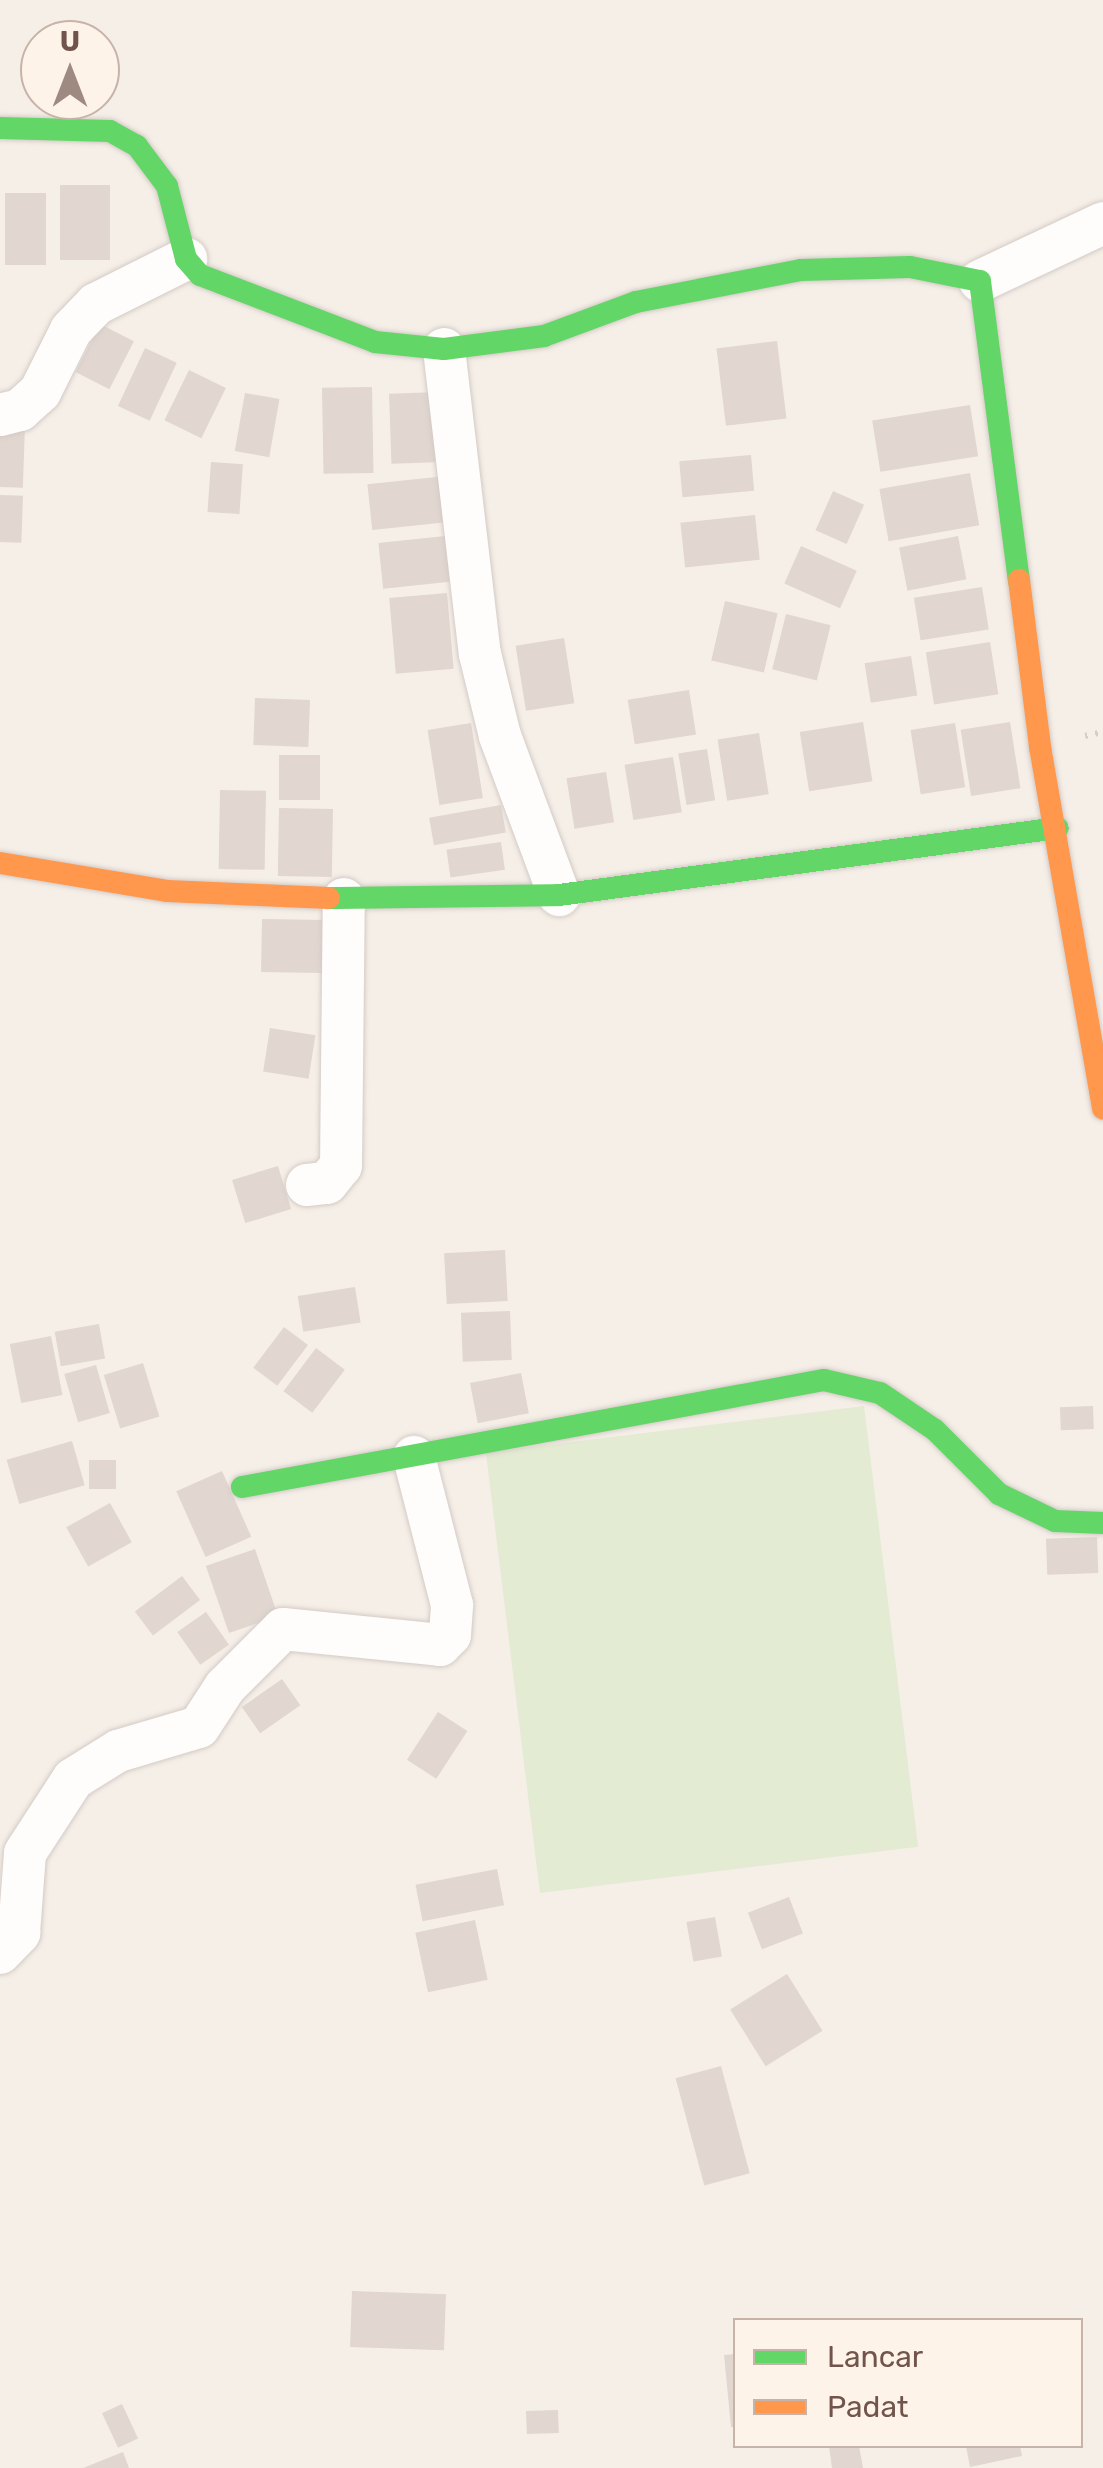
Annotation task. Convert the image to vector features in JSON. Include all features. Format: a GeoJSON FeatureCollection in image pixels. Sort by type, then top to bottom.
{"type":"FeatureCollection","features":[{"type":"Feature","properties":{"kind":"street"},"geometry":{"type":"LineString","coordinates":[[0,128],[110,131],[137,146],[166,186],[186,259],[200,275],[308,321],[375,342],[444,350],[544,336],[636,302],[802,270],[910,267],[980,281],[1103,222]]}},
{"type":"Feature","properties":{"kind":"street"},"geometry":{"type":"LineString","coordinates":[[0,415],[20,410],[40,392],[71,330],[96,304],[186,259]]}},
{"type":"Feature","properties":{"kind":"street"},"geometry":{"type":"LineString","coordinates":[[980,281],[1040,746],[1058,828],[1103,1109]]}},
{"type":"Feature","properties":{"kind":"street"},"geometry":{"type":"LineString","coordinates":[[444,350],[480,654],[500,736],[558,896]]}},
{"type":"Feature","properties":{"kind":"street"},"geometry":{"type":"LineString","coordinates":[[0,863],[166,890],[344,899],[558,896],[1058,828]]}},
{"type":"Feature","properties":{"kind":"street"},"geometry":{"type":"LineString","coordinates":[[307,1185],[327,1183],[340,1166],[344,899]]}},
{"type":"Feature","properties":{"kind":"street"},"geometry":{"type":"LineString","coordinates":[[242,1487],[824,1380],[880,1393],[935,1430],[999,1494],[1055,1521],[1103,1523]]}},
{"type":"Feature","properties":{"kind":"street"},"geometry":{"type":"LineString","coordinates":[[0,1952],[19,1933],[25,1853],[72,1779],[118,1752],[199,1727],[224,1687],[283,1630],[440,1645],[450,1635],[452,1605],[414,1457]]}},
{"type":"Feature","properties":{"kind":"green space"},"geometry":{"type":"Polygon","coordinates":[[[864,1406],[918,1847],[540,1893],[486,1452],[864,1406]]]}},
{"type":"Feature","properties":{"kind":"building"},"geometry":{"type":"Polygon","coordinates":[[[60,185],[110,185],[110,260],[60,260],[60,185]]]}},
{"type":"Feature","properties":{"kind":"building"},"geometry":{"type":"Polygon","coordinates":[[[5,193],[46,193],[46,265],[5,265],[5,193]]]}},
{"type":"Feature","properties":{"kind":"building"},"geometry":{"type":"Polygon","coordinates":[[[100,324],[134,341],[109,389],[75,372],[100,324]]]}},
{"type":"Feature","properties":{"kind":"building"},"geometry":{"type":"Polygon","coordinates":[[[777,341],[787,418],[726,426],[716,348],[777,341]]]}},
{"type":"Feature","properties":{"kind":"building"},"geometry":{"type":"Polygon","coordinates":[[[145,348],[177,363],[150,421],[118,406],[145,348]]]}},
{"type":"Feature","properties":{"kind":"building"},"geometry":{"type":"Polygon","coordinates":[[[189,370],[226,388],[201,438],[164,420],[189,370]]]}},
{"type":"Feature","properties":{"kind":"building"},"geometry":{"type":"Polygon","coordinates":[[[372,387],[374,473],[324,474],[322,388],[372,387]]]}},
{"type":"Feature","properties":{"kind":"building"},"geometry":{"type":"Polygon","coordinates":[[[439,392],[441,462],[391,464],[389,394],[439,392]]]}},
{"type":"Feature","properties":{"kind":"building"},"geometry":{"type":"Polygon","coordinates":[[[245,393],[279,399],[269,457],[235,451],[245,393]]]}},
{"type":"Feature","properties":{"kind":"building"},"geometry":{"type":"Polygon","coordinates":[[[970,405],[978,456],[880,472],[872,420],[970,405]]]}},
{"type":"Feature","properties":{"kind":"building"},"geometry":{"type":"Polygon","coordinates":[[[0,425],[25,426],[23,488],[0,487],[0,425]]]}},
{"type":"Feature","properties":{"kind":"building"},"geometry":{"type":"Polygon","coordinates":[[[751,455],[754,491],[682,497],[679,461],[751,455]]]}},
{"type":"Feature","properties":{"kind":"building"},"geometry":{"type":"Polygon","coordinates":[[[211,462],[243,464],[239,514],[208,512],[211,462]]]}},
{"type":"Feature","properties":{"kind":"building"},"geometry":{"type":"Polygon","coordinates":[[[970,473],[979,525],[889,541],[879,489],[970,473]]]}},
{"type":"Feature","properties":{"kind":"building"},"geometry":{"type":"Polygon","coordinates":[[[446,476],[451,522],[372,530],[367,484],[446,476]]]}},
{"type":"Feature","properties":{"kind":"building"},"geometry":{"type":"Polygon","coordinates":[[[833,491],[864,505],[847,544],[816,530],[833,491]]]}},
{"type":"Feature","properties":{"kind":"building"},"geometry":{"type":"Polygon","coordinates":[[[0,495],[23,496],[21,543],[0,542],[0,495]]]}},
{"type":"Feature","properties":{"kind":"building"},"geometry":{"type":"Polygon","coordinates":[[[755,515],[760,560],[685,568],[680,523],[755,515]]]}},
{"type":"Feature","properties":{"kind":"building"},"geometry":{"type":"Polygon","coordinates":[[[445,536],[450,582],[383,589],[378,543],[445,536]]]}},
{"type":"Feature","properties":{"kind":"building"},"geometry":{"type":"Polygon","coordinates":[[[958,536],[966,579],[907,591],[899,547],[958,536]]]}},
{"type":"Feature","properties":{"kind":"building"},"geometry":{"type":"Polygon","coordinates":[[[801,546],[857,571],[840,608],[784,583],[801,546]]]}},
{"type":"Feature","properties":{"kind":"building"},"geometry":{"type":"Polygon","coordinates":[[[982,587],[989,629],[921,640],[914,598],[982,587]]]}},
{"type":"Feature","properties":{"kind":"building"},"geometry":{"type":"Polygon","coordinates":[[[447,593],[454,669],[396,674],[389,598],[447,593]]]}},
{"type":"Feature","properties":{"kind":"building"},"geometry":{"type":"Polygon","coordinates":[[[725,601],[778,613],[764,673],[711,660],[725,601]]]}},
{"type":"Feature","properties":{"kind":"building"},"geometry":{"type":"Polygon","coordinates":[[[786,614],[831,625],[817,680],[772,669],[786,614]]]}},
{"type":"Feature","properties":{"kind":"building"},"geometry":{"type":"Polygon","coordinates":[[[564,638],[574,703],[526,711],[516,646],[564,638]]]}},
{"type":"Feature","properties":{"kind":"building"},"geometry":{"type":"Polygon","coordinates":[[[990,642],[998,694],[934,705],[926,652],[990,642]]]}},
{"type":"Feature","properties":{"kind":"building"},"geometry":{"type":"Polygon","coordinates":[[[911,656],[917,696],[871,703],[865,663],[911,656]]]}},
{"type":"Feature","properties":{"kind":"building"},"geometry":{"type":"Polygon","coordinates":[[[689,690],[696,734],[635,744],[628,700],[689,690]]]}},
{"type":"Feature","properties":{"kind":"building"},"geometry":{"type":"Polygon","coordinates":[[[255,698],[310,700],[308,747],[253,745],[255,698]]]}},
{"type":"Feature","properties":{"kind":"building"},"geometry":{"type":"Polygon","coordinates":[[[863,722],[872,781],[809,791],[800,732],[863,722]]]}},
{"type":"Feature","properties":{"kind":"building"},"geometry":{"type":"Polygon","coordinates":[[[1010,722],[1020,788],[971,796],[961,730],[1010,722]]]}},
{"type":"Feature","properties":{"kind":"building"},"geometry":{"type":"Polygon","coordinates":[[[471,723],[483,798],[439,805],[428,730],[471,723]]]}},
{"type":"Feature","properties":{"kind":"building"},"geometry":{"type":"Polygon","coordinates":[[[955,723],[965,787],[921,794],[911,730],[955,723]]]}},
{"type":"Feature","properties":{"kind":"building"},"geometry":{"type":"Polygon","coordinates":[[[759,733],[769,794],[727,801],[718,740],[759,733]]]}},
{"type":"Feature","properties":{"kind":"building"},"geometry":{"type":"Polygon","coordinates":[[[707,749],[715,800],[686,805],[678,754],[707,749]]]}},
{"type":"Feature","properties":{"kind":"building"},"geometry":{"type":"Polygon","coordinates":[[[279,755],[320,755],[320,800],[279,800],[279,755]]]}},
{"type":"Feature","properties":{"kind":"building"},"geometry":{"type":"Polygon","coordinates":[[[673,757],[682,812],[633,820],[625,765],[673,757]]]}},
{"type":"Feature","properties":{"kind":"building"},"geometry":{"type":"Polygon","coordinates":[[[606,772],[614,822],[574,829],[566,778],[606,772]]]}},
{"type":"Feature","properties":{"kind":"building"},"geometry":{"type":"Polygon","coordinates":[[[220,790],[266,791],[265,870],[219,869],[220,790]]]}},
{"type":"Feature","properties":{"kind":"building"},"geometry":{"type":"Polygon","coordinates":[[[501,805],[506,833],[434,845],[429,818],[501,805]]]}},
{"type":"Feature","properties":{"kind":"building"},"geometry":{"type":"Polygon","coordinates":[[[279,808],[333,809],[332,877],[278,876],[279,808]]]}},
{"type":"Feature","properties":{"kind":"building"},"geometry":{"type":"Polygon","coordinates":[[[501,842],[505,870],[450,877],[447,850],[501,842]]]}},
{"type":"Feature","properties":{"kind":"building"},"geometry":{"type":"Polygon","coordinates":[[[262,919],[325,920],[324,973],[261,972],[262,919]]]}},
{"type":"Feature","properties":{"kind":"building"},"geometry":{"type":"Polygon","coordinates":[[[270,1028],[315,1035],[309,1079],[263,1071],[270,1028]]]}},
{"type":"Feature","properties":{"kind":"building"},"geometry":{"type":"Polygon","coordinates":[[[278,1166],[291,1209],[245,1223],[232,1180],[278,1166]]]}},
{"type":"Feature","properties":{"kind":"building"},"geometry":{"type":"Polygon","coordinates":[[[505,1250],[508,1301],[447,1304],[444,1253],[505,1250]]]}},
{"type":"Feature","properties":{"kind":"building"},"geometry":{"type":"Polygon","coordinates":[[[355,1287],[361,1323],[303,1332],[298,1296],[355,1287]]]}},
{"type":"Feature","properties":{"kind":"building"},"geometry":{"type":"Polygon","coordinates":[[[510,1311],[512,1360],[463,1362],[461,1313],[510,1311]]]}},
{"type":"Feature","properties":{"kind":"building"},"geometry":{"type":"Polygon","coordinates":[[[99,1324],[105,1358],[61,1366],[55,1332],[99,1324]]]}},
{"type":"Feature","properties":{"kind":"building"},"geometry":{"type":"Polygon","coordinates":[[[284,1327],[308,1345],[277,1386],[253,1368],[284,1327]]]}},
{"type":"Feature","properties":{"kind":"building"},"geometry":{"type":"Polygon","coordinates":[[[51,1336],[62,1395],[21,1403],[10,1344],[51,1336]]]}},
{"type":"Feature","properties":{"kind":"building"},"geometry":{"type":"Polygon","coordinates":[[[316,1348],[345,1370],[312,1413],[284,1391],[316,1348]]]}},
{"type":"Feature","properties":{"kind":"building"},"geometry":{"type":"Polygon","coordinates":[[[143,1363],[159,1417],[120,1429],[104,1375],[143,1363]]]}},
{"type":"Feature","properties":{"kind":"building"},"geometry":{"type":"Polygon","coordinates":[[[96,1365],[110,1413],[78,1422],[64,1374],[96,1365]]]}},
{"type":"Feature","properties":{"kind":"building"},"geometry":{"type":"Polygon","coordinates":[[[521,1373],[529,1413],[478,1423],[470,1383],[521,1373]]]}},
{"type":"Feature","properties":{"kind":"building"},"geometry":{"type":"Polygon","coordinates":[[[1093,1406],[1094,1429],[1061,1430],[1060,1407],[1093,1406]]]}},
{"type":"Feature","properties":{"kind":"building"},"geometry":{"type":"Polygon","coordinates":[[[72,1441],[85,1485],[19,1504],[7,1460],[72,1441]]]}},
{"type":"Feature","properties":{"kind":"building"},"geometry":{"type":"Polygon","coordinates":[[[89,1460],[116,1460],[116,1489],[89,1489],[89,1460]]]}},
{"type":"Feature","properties":{"kind":"building"},"geometry":{"type":"Polygon","coordinates":[[[222,1471],[251,1537],[206,1557],[176,1491],[222,1471]]]}},
{"type":"Feature","properties":{"kind":"building"},"geometry":{"type":"Polygon","coordinates":[[[110,1503],[132,1542],[88,1567],[66,1527],[110,1503]]]}},
{"type":"Feature","properties":{"kind":"building"},"geometry":{"type":"Polygon","coordinates":[[[1097,1537],[1098,1573],[1047,1575],[1046,1539],[1097,1537]]]}},
{"type":"Feature","properties":{"kind":"building"},"geometry":{"type":"Polygon","coordinates":[[[255,1549],[278,1616],[229,1633],[206,1566],[255,1549]]]}},
{"type":"Feature","properties":{"kind":"building"},"geometry":{"type":"Polygon","coordinates":[[[182,1576],[200,1600],[153,1635],[135,1612],[182,1576]]]}},
{"type":"Feature","properties":{"kind":"building"},"geometry":{"type":"Polygon","coordinates":[[[206,1612],[229,1645],[200,1665],[177,1632],[206,1612]]]}},
{"type":"Feature","properties":{"kind":"building"},"geometry":{"type":"Polygon","coordinates":[[[282,1679],[300,1705],[260,1733],[242,1707],[282,1679]]]}},
{"type":"Feature","properties":{"kind":"building"},"geometry":{"type":"Polygon","coordinates":[[[438,1712],[467,1731],[436,1779],[407,1760],[438,1712]]]}},
{"type":"Feature","properties":{"kind":"building"},"geometry":{"type":"Polygon","coordinates":[[[497,1869],[504,1905],[423,1921],[416,1885],[497,1869]]]}},
{"type":"Feature","properties":{"kind":"building"},"geometry":{"type":"Polygon","coordinates":[[[789,1897],[803,1933],[762,1949],[748,1913],[789,1897]]]}},
{"type":"Feature","properties":{"kind":"building"},"geometry":{"type":"Polygon","coordinates":[[[715,1917],[722,1956],[693,1961],[686,1922],[715,1917]]]}},
{"type":"Feature","properties":{"kind":"building"},"geometry":{"type":"Polygon","coordinates":[[[475,1920],[488,1980],[428,1992],[415,1933],[475,1920]]]}},
{"type":"Feature","properties":{"kind":"building"},"geometry":{"type":"Polygon","coordinates":[[[787,1974],[823,2031],[766,2066],[730,2010],[787,1974]]]}},
{"type":"Feature","properties":{"kind":"building"},"geometry":{"type":"Polygon","coordinates":[[[721,2066],[750,2173],[704,2185],[676,2078],[721,2066]]]}},
{"type":"Feature","properties":{"kind":"building"},"geometry":{"type":"Polygon","coordinates":[[[352,2291],[446,2294],[444,2350],[350,2347],[352,2291]]]}},
{"type":"Feature","properties":{"kind":"building"},"geometry":{"type":"Polygon","coordinates":[[[733,2354],[733,2427],[731,2427],[724,2355],[733,2354]]]}},
{"type":"Feature","properties":{"kind":"building"},"geometry":{"type":"Polygon","coordinates":[[[122,2404],[138,2438],[118,2448],[102,2413],[122,2404]]]}},
{"type":"Feature","properties":{"kind":"building"},"geometry":{"type":"Polygon","coordinates":[[[558,2410],[559,2433],[527,2434],[526,2411],[558,2410]]]}},
{"type":"Feature","properties":{"kind":"building"},"geometry":{"type":"Polygon","coordinates":[[[829,2448],[859,2448],[863,2468],[832,2468],[829,2448]]]}},
{"type":"Feature","properties":{"kind":"building"},"geometry":{"type":"Polygon","coordinates":[[[966,2448],[1020,2448],[1022,2456],[970,2467],[966,2448]]]}},
{"type":"Feature","properties":{"kind":"building"},"geometry":{"type":"Polygon","coordinates":[[[123,2452],[129,2468],[83,2468],[123,2452]]]}},
{"type":"Feature","properties":{"kind":"traffic: fast"},"geometry":{"type":"LineString","coordinates":[[0,128],[110,131],[137,146],[167,186],[186,259],[200,275],[375,342],[444,349],[544,336],[636,302],[801,270],[910,267],[980,281],[1019,580]]}},
{"type":"Feature","properties":{"kind":"traffic: fast"},"geometry":{"type":"LineString","coordinates":[[329,898],[559,895],[1058,828]]}},
{"type":"Feature","properties":{"kind":"traffic: fast"},"geometry":{"type":"LineString","coordinates":[[242,1487],[824,1380],[880,1393],[935,1430],[999,1494],[1055,1521],[1103,1523]]}},
{"type":"Feature","properties":{"kind":"traffic: slow"},"geometry":{"type":"LineString","coordinates":[[1019,580],[1040,747],[1103,1109]]}},
{"type":"Feature","properties":{"kind":"traffic: slow"},"geometry":{"type":"LineString","coordinates":[[0,863],[167,891],[329,898]]}}]}
